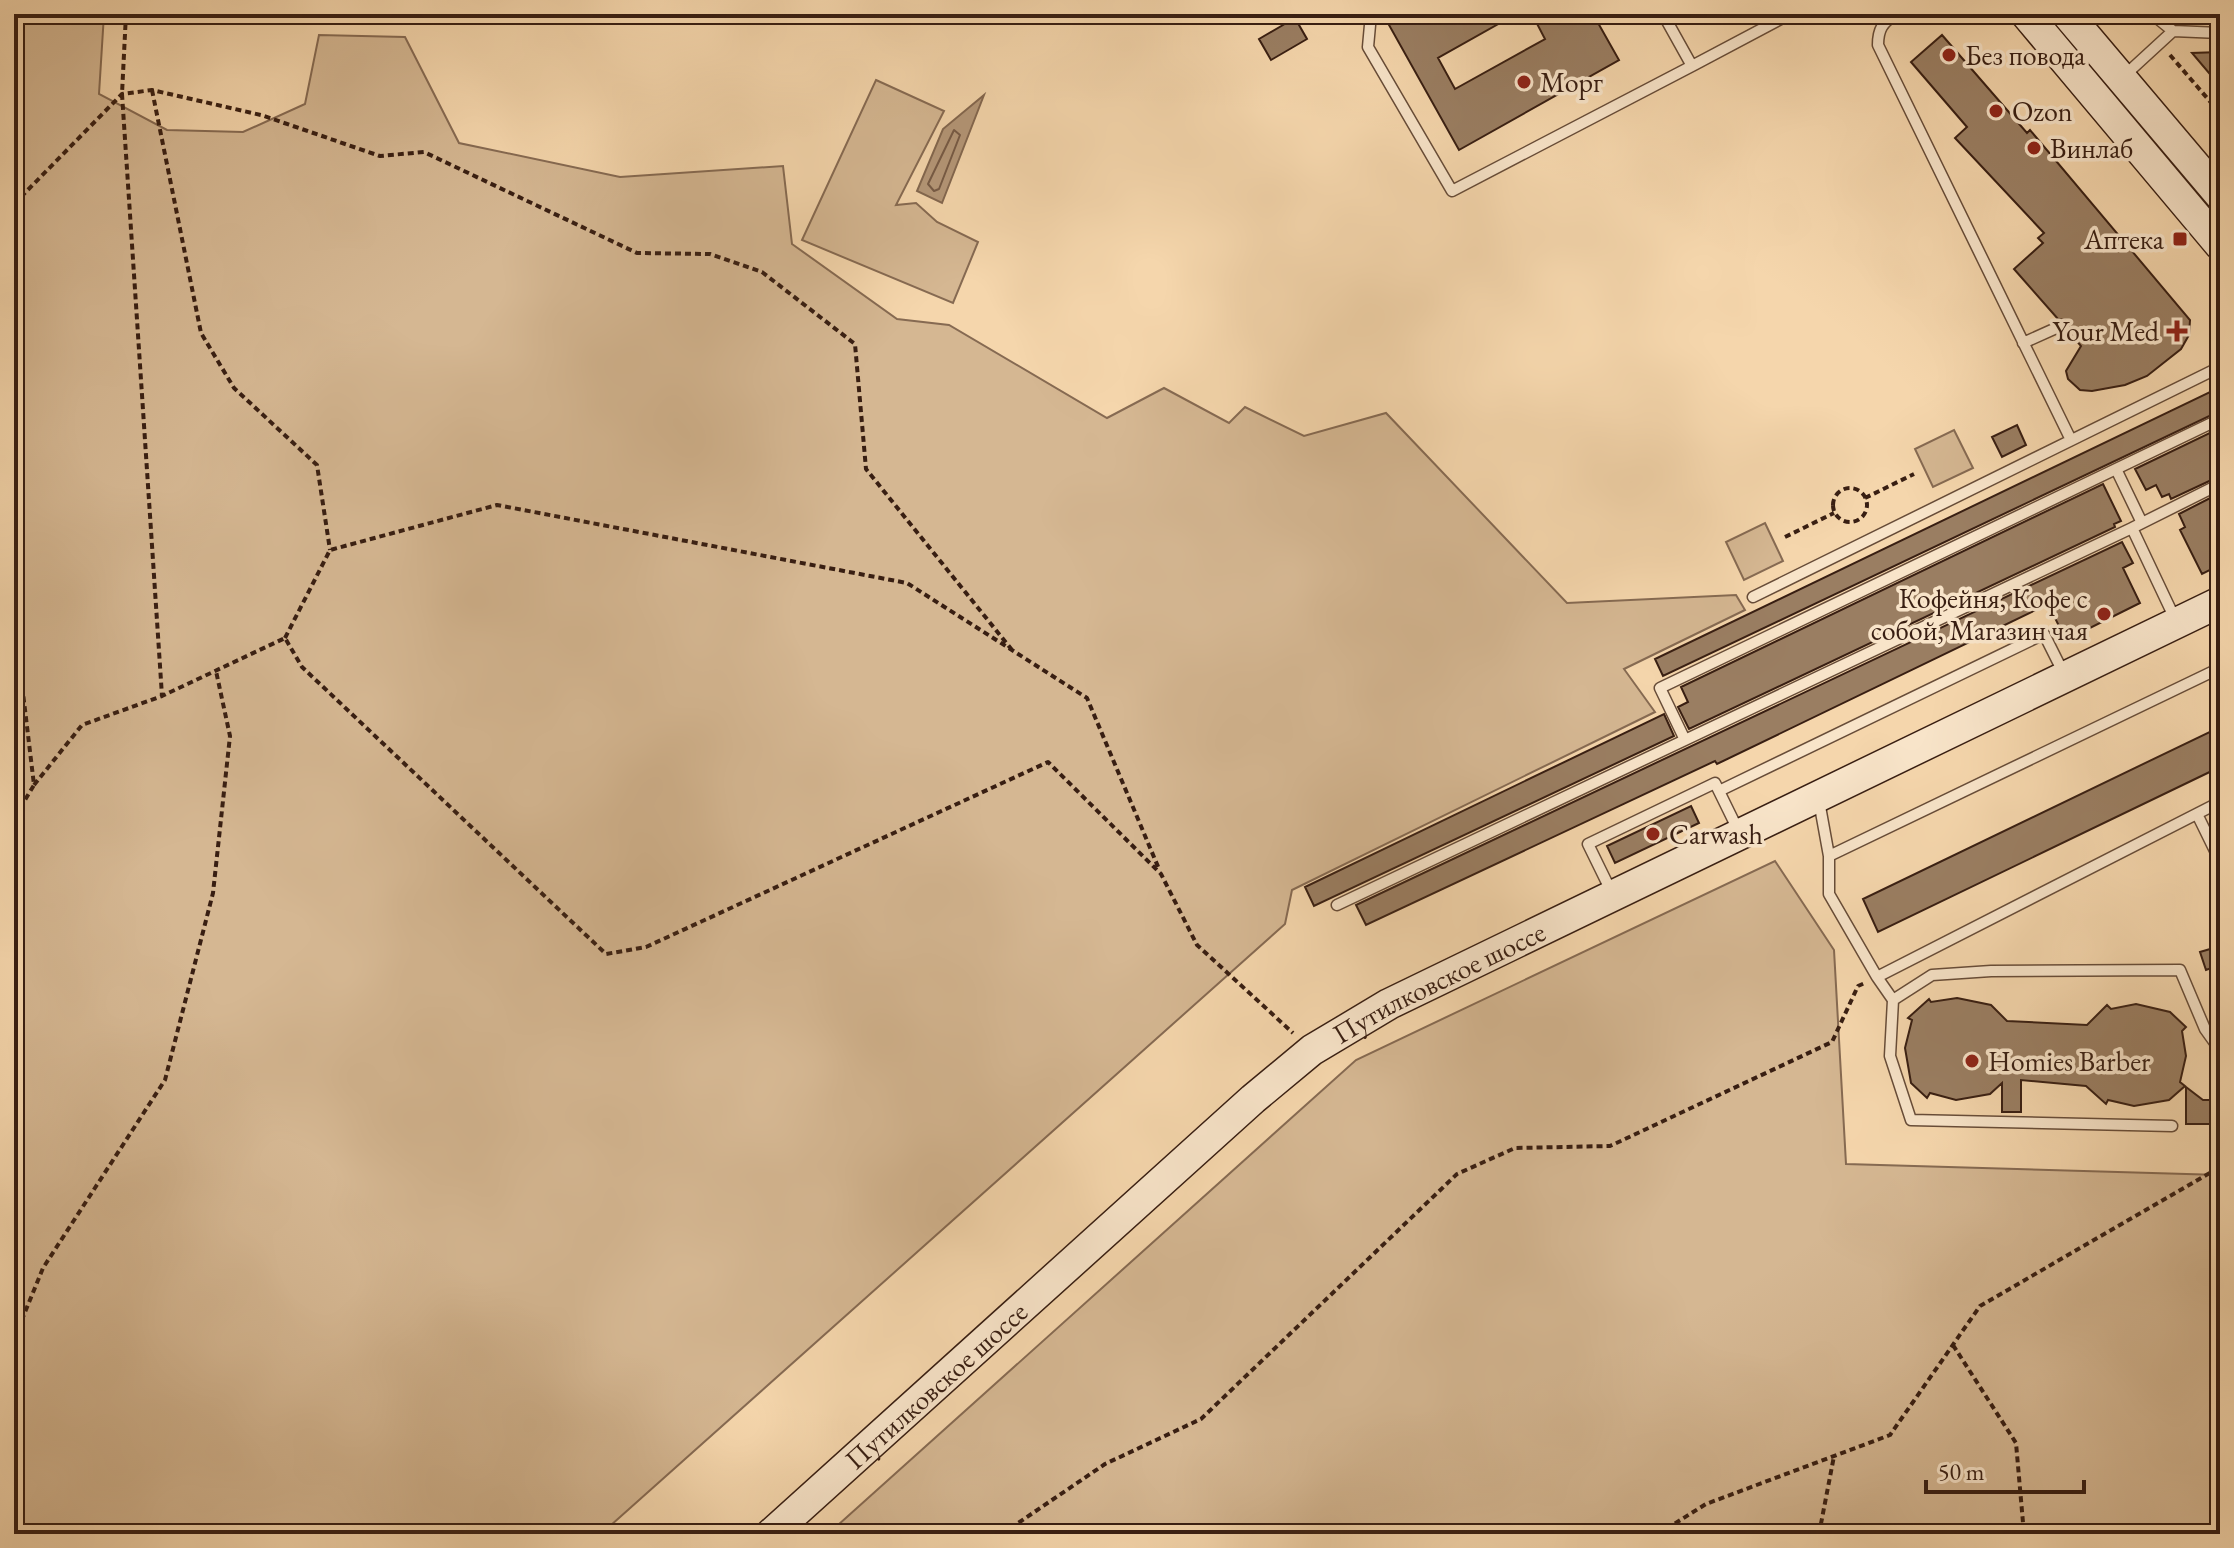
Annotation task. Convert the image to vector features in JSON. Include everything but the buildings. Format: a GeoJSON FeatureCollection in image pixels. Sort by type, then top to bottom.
{"type":"FeatureCollection","features":[{"type":"Feature","properties":{"kind":"main road"},"geometry":{"type":"LineString","coordinates":[[2026,14],[2220,245]]}},
{"type":"Feature","properties":{"kind":"main road"},"geometry":{"type":"LineString","coordinates":[[2067,14],[2220,195]]}},
{"type":"Feature","properties":{"kind":"main road","name":"Путилковское шоссе"},"geometry":{"type":"LineString","coordinates":[[771,1534],[1312,1050],[1389,1004],[2220,602]]}},
{"type":"Feature","properties":{"kind":"lane"},"geometry":{"type":"LineString","coordinates":[[1371,14],[1368,47],[1452,191],[1790,14]]}},
{"type":"Feature","properties":{"kind":"lane"},"geometry":{"type":"LineString","coordinates":[[1663,14],[1692,66]]}},
{"type":"Feature","properties":{"kind":"lane"},"geometry":{"type":"LineString","coordinates":[[1897,14],[1887,19],[1878,32],[1878,45],[2071,440]]}},
{"type":"Feature","properties":{"kind":"lane"},"geometry":{"type":"LineString","coordinates":[[2152,14],[2173,31],[2220,33]]}},
{"type":"Feature","properties":{"kind":"lane"},"geometry":{"type":"LineString","coordinates":[[2122,78],[2173,31]]}},
{"type":"Feature","properties":{"kind":"lane"},"geometry":{"type":"LineString","coordinates":[[2023,343],[2063,325]]}},
{"type":"Feature","properties":{"kind":"lane"},"geometry":{"type":"LineString","coordinates":[[1753,597],[2220,367]]}},
{"type":"Feature","properties":{"kind":"lane"},"geometry":{"type":"LineString","coordinates":[[1685,740],[1660,688],[2220,419]]}},
{"type":"Feature","properties":{"kind":"lane"},"geometry":{"type":"LineString","coordinates":[[2116,469],[2177,622]]}},
{"type":"Feature","properties":{"kind":"lane"},"geometry":{"type":"LineString","coordinates":[[1337,905],[2220,484]]}},
{"type":"Feature","properties":{"kind":"lane"},"geometry":{"type":"LineString","coordinates":[[1719,791],[2044,634],[2065,677]]}},
{"type":"Feature","properties":{"kind":"lane"},"geometry":{"type":"LineString","coordinates":[[1829,856],[2220,668]]}},
{"type":"Feature","properties":{"kind":"lane"},"geometry":{"type":"LineString","coordinates":[[1613,895],[1588,844],[1715,783],[1740,834]]}},
{"type":"Feature","properties":{"kind":"lane"},"geometry":{"type":"LineString","coordinates":[[1818,796],[1829,856],[1829,894],[1893,1000],[1890,1056],[1911,1120],[2172,1126]]}},
{"type":"Feature","properties":{"kind":"lane"},"geometry":{"type":"LineString","coordinates":[[1877,977],[2220,802]]}},
{"type":"Feature","properties":{"kind":"lane"},"geometry":{"type":"LineString","coordinates":[[2197,814],[2220,861]]}},
{"type":"Feature","properties":{"kind":"lane"},"geometry":{"type":"LineString","coordinates":[[1893,1000],[1932,975],[1991,971],[2180,970],[2205,1029],[2220,1050]]}},
{"type":"Feature","properties":{"kind":"path"},"geometry":{"type":"LineString","coordinates":[[126,14],[122,94],[162,696]]}},
{"type":"Feature","properties":{"kind":"path"},"geometry":{"type":"LineString","coordinates":[[2161,44],[2220,113]]}},
{"type":"Feature","properties":{"kind":"path"},"geometry":{"type":"LineString","coordinates":[[14,818],[34,785],[82,725],[162,696],[285,638],[330,550],[317,465],[234,388],[201,333],[152,90]]}},
{"type":"Feature","properties":{"kind":"path"},"geometry":{"type":"LineString","coordinates":[[14,204],[122,94],[152,90],[261,115],[380,156],[424,152],[637,253],[710,254],[762,272],[855,344],[866,469],[1012,650]]}},
{"type":"Feature","properties":{"kind":"path"},"geometry":{"type":"LineString","coordinates":[[1865,498],[1914,474]]}},
{"type":"Feature","properties":{"kind":"path"},"geometry":{"type":"LineString","coordinates":[[1843,489],[1857,489],[1865,498],[1866,512],[1856,521],[1843,521],[1834,513],[1833,499],[1843,489]]}},
{"type":"Feature","properties":{"kind":"path"},"geometry":{"type":"LineString","coordinates":[[330,550],[497,505],[907,583],[1087,698],[1161,874],[1197,945],[1312,1050]]}},
{"type":"Feature","properties":{"kind":"path"},"geometry":{"type":"LineString","coordinates":[[1785,537],[1834,513]]}},
{"type":"Feature","properties":{"kind":"path"},"geometry":{"type":"LineString","coordinates":[[1856,521],[1860,528]]}},
{"type":"Feature","properties":{"kind":"path"},"geometry":{"type":"LineString","coordinates":[[285,638],[302,667],[606,954],[646,947],[1048,762],[1161,874]]}},
{"type":"Feature","properties":{"kind":"path"},"geometry":{"type":"LineString","coordinates":[[14,668],[23,693],[34,785]]}},
{"type":"Feature","properties":{"kind":"path"},"geometry":{"type":"LineString","coordinates":[[14,1339],[43,1268],[165,1080],[213,893],[230,736],[216,671]]}},
{"type":"Feature","properties":{"kind":"path"},"geometry":{"type":"LineString","coordinates":[[1002,1534],[1105,1464],[1201,1419],[1457,1174],[1515,1148],[1610,1146],[1819,1049],[1832,1042],[1858,986],[1877,977]]}},
{"type":"Feature","properties":{"kind":"path"},"geometry":{"type":"LineString","coordinates":[[1658,1534],[1706,1504],[1890,1435],[1980,1306],[2220,1167]]}},
{"type":"Feature","properties":{"kind":"path"},"geometry":{"type":"LineString","coordinates":[[1953,1345],[2016,1443],[2024,1534]]}},
{"type":"Feature","properties":{"kind":"path"},"geometry":{"type":"LineString","coordinates":[[1819,1534],[1834,1456]]}},
{"type":"Feature","properties":{"kind":"shaded area"},"geometry":{"type":"Polygon","coordinates":[[[14,14],[104,14],[99,94],[167,130],[243,132],[305,104],[319,35],[405,37],[459,143],[620,177],[783,166],[792,244],[897,319],[949,325],[1107,418],[1164,388],[1229,423],[1245,407],[1304,436],[1386,413],[1567,603],[1736,595],[1745,610],[1624,669],[1655,712],[1292,890],[1285,924],[601,1534],[14,1534],[14,14]]]}},
{"type":"Feature","properties":{"kind":"shaded area"},"geometry":{"type":"Polygon","coordinates":[[[876,80],[944,111],[896,205],[916,203],[937,222],[978,242],[953,303],[802,240],[876,80]]]}},
{"type":"Feature","properties":{"kind":"shaded area"},"geometry":{"type":"Polygon","coordinates":[[[1954,430],[1973,468],[1933,487],[1915,449],[1954,430]]]}},
{"type":"Feature","properties":{"kind":"shaded area"},"geometry":{"type":"Polygon","coordinates":[[[1765,523],[1783,561],[1744,580],[1726,542],[1765,523]]]}},
{"type":"Feature","properties":{"kind":"shaded area"},"geometry":{"type":"Polygon","coordinates":[[[1775,861],[1834,950],[1846,1164],[2220,1175],[2220,1534],[828,1534],[1356,1060],[1775,861]]]}},
{"type":"Feature","properties":{"kind":"water"},"geometry":{"type":"Polygon","coordinates":[[[984,95],[942,203],[917,191],[943,129],[984,95]]]}},
{"type":"Feature","properties":{"kind":"place","name":"Без повода"},"geometry":{"type":"Point","coordinates":[1949,55]}},
{"type":"Feature","properties":{"kind":"place","name":"Морг"},"geometry":{"type":"Point","coordinates":[1524,82]}},
{"type":"Feature","properties":{"kind":"place","name":"Ozon"},"geometry":{"type":"Point","coordinates":[1996,111]}},
{"type":"Feature","properties":{"kind":"place","name":"Винлаб"},"geometry":{"type":"Point","coordinates":[2034,148]}},
{"type":"Feature","properties":{"kind":"place","name":"Аптека"},"geometry":{"type":"Point","coordinates":[2180,239]}},
{"type":"Feature","properties":{"kind":"place","name":"Your Med"},"geometry":{"type":"Point","coordinates":[2177,331]}},
{"type":"Feature","properties":{"kind":"place","name":"Кофейня, Кофе с собой, Магазин чая"},"geometry":{"type":"Point","coordinates":[2104,614]}},
{"type":"Feature","properties":{"kind":"place","name":"Carwash"},"geometry":{"type":"Point","coordinates":[1653,834]}},
{"type":"Feature","properties":{"kind":"place","name":"Homies Barber"},"geometry":{"type":"Point","coordinates":[1972,1061]}}]}
